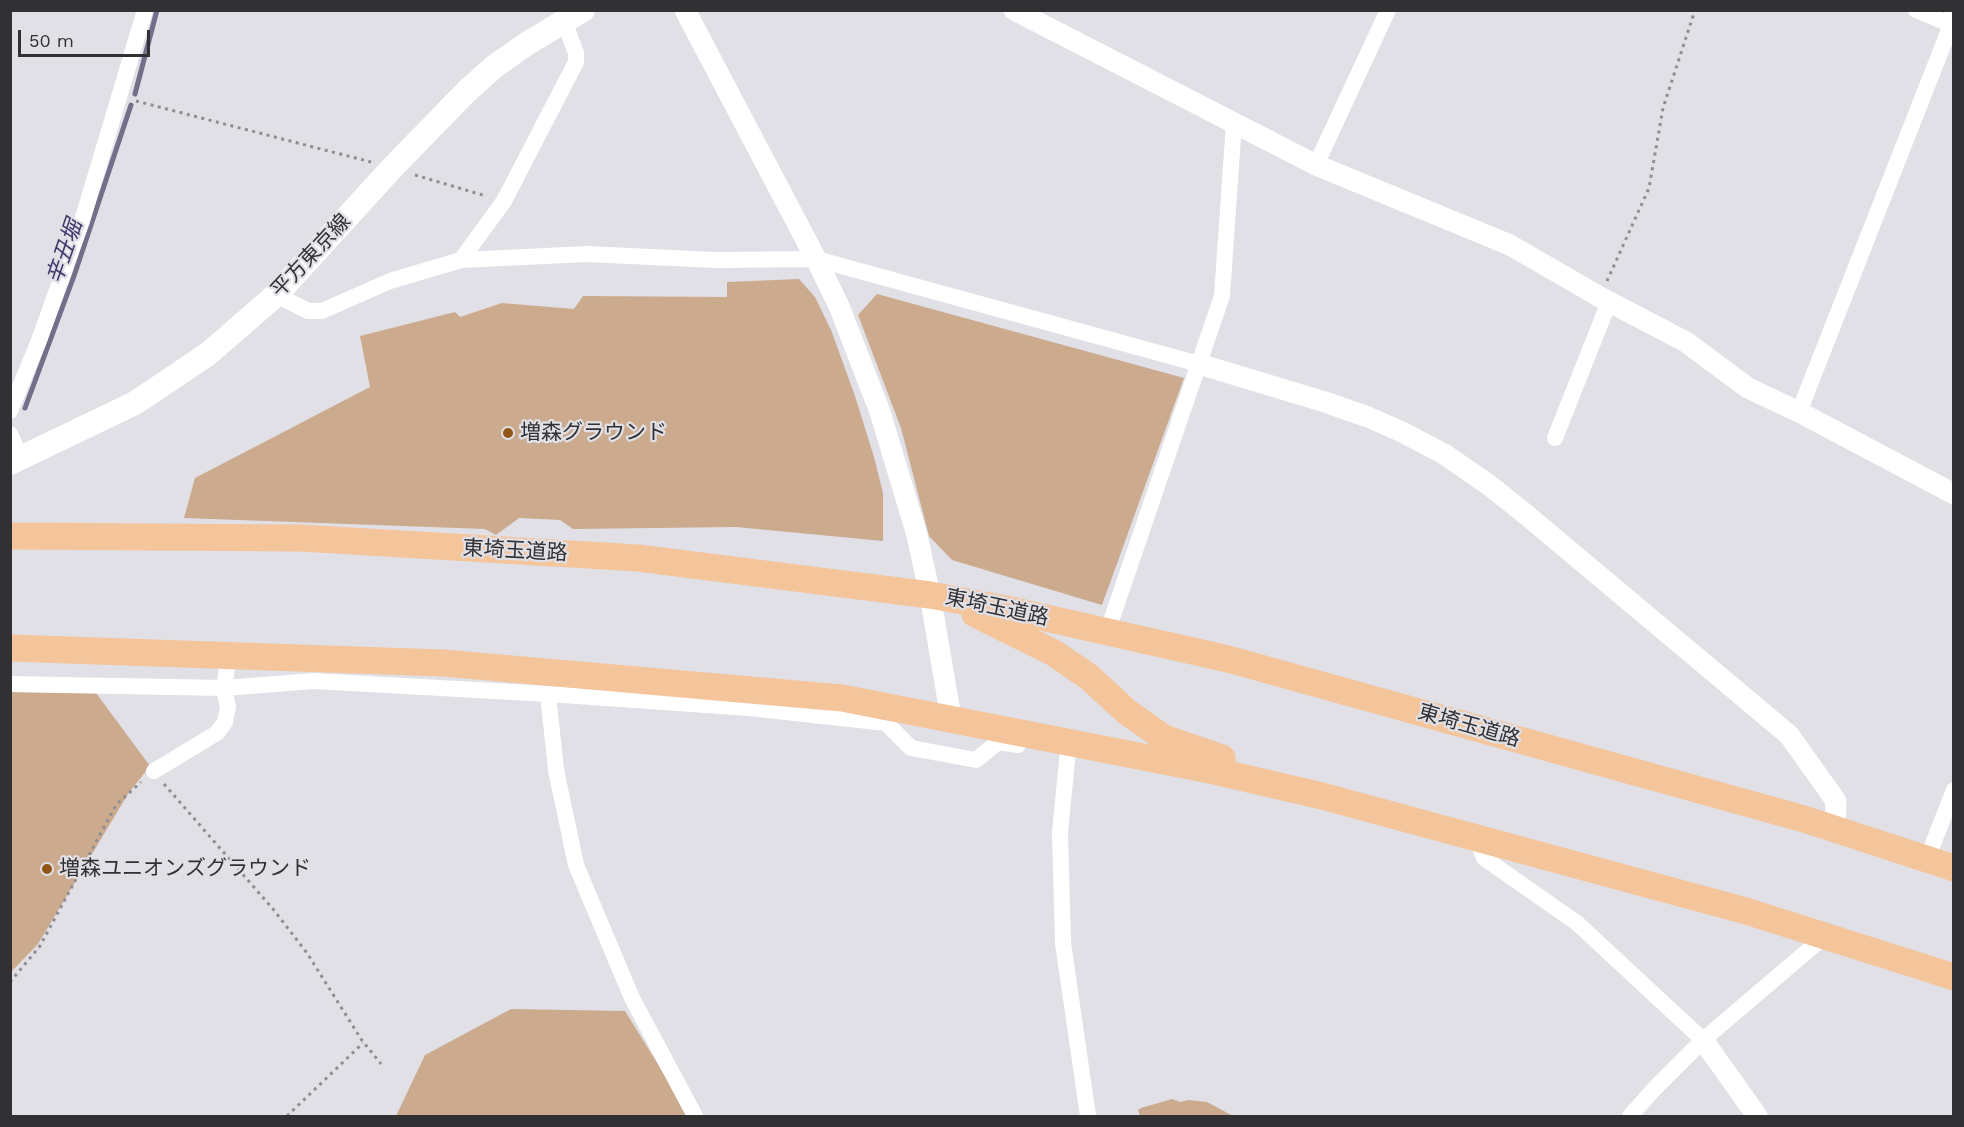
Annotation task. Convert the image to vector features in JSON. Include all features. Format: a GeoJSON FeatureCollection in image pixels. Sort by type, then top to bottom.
{"type":"FeatureCollection","features":[{"type":"Feature","properties":{"kind":"highway","name":"東埼玉道路"},"geometry":{"type":"LineString","coordinates":[[10,536],[301,538],[638,558],[930,595],[1006,609],[1228,659],[1835,829],[1953,868]]}},
{"type":"Feature","properties":{"kind":"highway"},"geometry":{"type":"LineString","coordinates":[[930,595],[1001,625],[1054,653],[1089,677],[1127,712],[1164,738],[1216,755],[1284,787]]}},
{"type":"Feature","properties":{"kind":"highway"},"geometry":{"type":"LineString","coordinates":[[10,648],[443,663],[650,679],[842,698],[951,718],[1068,747],[1284,787],[1746,911],[1953,977]]}},
{"type":"Feature","properties":{"kind":"main road","name":"平方東京線"},"geometry":{"type":"LineString","coordinates":[[16,461],[125,408],[208,354],[276,295],[466,90],[528,43],[573,16]]}},
{"type":"Feature","properties":{"kind":"street"},"geometry":{"type":"LineString","coordinates":[[10,411],[38,343],[82,221],[145,10]]}},
{"type":"Feature","properties":{"kind":"street"},"geometry":{"type":"LineString","coordinates":[[686,10],[839,306],[880,412],[917,535],[930,595],[951,718]]}},
{"type":"Feature","properties":{"kind":"street"},"geometry":{"type":"LineString","coordinates":[[1014,10],[1316,165],[1510,245],[1604,300],[1686,342],[1748,388],[1799,412],[1953,494]]}},
{"type":"Feature","properties":{"kind":"street"},"geometry":{"type":"LineString","coordinates":[[1316,165],[1388,10]]}},
{"type":"Feature","properties":{"kind":"street"},"geometry":{"type":"LineString","coordinates":[[1799,412],[1952,21],[1916,10]]}},
{"type":"Feature","properties":{"kind":"street"},"geometry":{"type":"LineString","coordinates":[[461,260],[504,201],[576,62],[573,16]]}},
{"type":"Feature","properties":{"kind":"street"},"geometry":{"type":"LineString","coordinates":[[1112,618],[1222,296],[1234,123]]}},
{"type":"Feature","properties":{"kind":"street"},"geometry":{"type":"LineString","coordinates":[[276,295],[308,311],[322,311],[390,281],[461,260],[587,254],[716,260],[816,259],[1199,364],[1325,402],[1368,417],[1444,454],[1489,485],[1538,524],[1789,735],[1836,801],[1835,829]]}},
{"type":"Feature","properties":{"kind":"street"},"geometry":{"type":"LineString","coordinates":[[1555,438],[1604,300]]}},
{"type":"Feature","properties":{"kind":"street"},"geometry":{"type":"LineString","coordinates":[[10,434],[16,461]]}},
{"type":"Feature","properties":{"kind":"street"},"geometry":{"type":"LineString","coordinates":[[154,771],[217,733],[225,722],[228,707],[224,688],[229,655]]}},
{"type":"Feature","properties":{"kind":"street"},"geometry":{"type":"LineString","coordinates":[[10,684],[224,688],[314,681],[548,694],[749,708],[886,723],[911,748],[976,760],[998,742],[1068,747],[1060,832],[1063,943],[1088,1116]]}},
{"type":"Feature","properties":{"kind":"street"},"geometry":{"type":"LineString","coordinates":[[548,694],[556,770],[576,865],[632,998],[695,1116]]}},
{"type":"Feature","properties":{"kind":"street"},"geometry":{"type":"LineString","coordinates":[[1926,859],[1953,790]]}},
{"type":"Feature","properties":{"kind":"street"},"geometry":{"type":"LineString","coordinates":[[1476,837],[1484,858],[1577,923],[1703,1040],[1756,1116]]}},
{"type":"Feature","properties":{"kind":"street"},"geometry":{"type":"LineString","coordinates":[[1630,1116],[1703,1040],[1825,936]]}},
{"type":"Feature","properties":{"kind":"path"},"geometry":{"type":"LineString","coordinates":[[1604,300],[1649,188],[1662,108],[1695,10]]}},
{"type":"Feature","properties":{"kind":"path"},"geometry":{"type":"LineString","coordinates":[[120,96],[392,168],[504,201]]}},
{"type":"Feature","properties":{"kind":"path"},"geometry":{"type":"LineString","coordinates":[[10,982],[40,946],[116,805],[154,771],[171,794],[273,909],[307,953],[363,1042],[381,1064]]}},
{"type":"Feature","properties":{"kind":"path"},"geometry":{"type":"LineString","coordinates":[[287,1116],[363,1042]]}},
{"type":"Feature","properties":{"kind":"shaded area","name":"増森グラウンド"},"geometry":{"type":"Polygon","coordinates":[[[799,279],[815,297],[831,330],[855,396],[883,493],[883,541],[736,527],[573,529],[560,520],[519,518],[496,535],[485,529],[184,518],[195,478],[370,387],[360,336],[455,312],[460,317],[502,303],[574,309],[583,296],[727,297],[727,282],[799,279]]]}},
{"type":"Feature","properties":{"kind":"shaded area"},"geometry":{"type":"Polygon","coordinates":[[[877,294],[1184,378],[1102,605],[952,560],[929,536],[901,428],[858,315],[877,294]]]}},
{"type":"Feature","properties":{"kind":"shaded area","name":"増森ユニオンズグラウンド"},"geometry":{"type":"Polygon","coordinates":[[[11,692],[96,693],[150,766],[128,794],[38,944],[11,972],[11,692]]]}},
{"type":"Feature","properties":{"kind":"shaded area"},"geometry":{"type":"Polygon","coordinates":[[[511,1009],[625,1011],[690,1116],[396,1116],[425,1055],[511,1009]]]}},
{"type":"Feature","properties":{"kind":"shaded area"},"geometry":{"type":"Polygon","coordinates":[[[1172,1099],[1180,1102],[1189,1100],[1207,1102],[1233,1116],[1140,1116],[1138,1110],[1141,1108],[1172,1099]]]}},
{"type":"Feature","properties":{"kind":"waterway","name":"辛丑堀"},"geometry":{"type":"LineString","coordinates":[[135,94],[157,10]]}},
{"type":"Feature","properties":{"kind":"waterway","name":"辛丑堀"},"geometry":{"type":"LineString","coordinates":[[25,408],[74,276],[131,105]]}},
{"type":"Feature","properties":{"kind":"place","name":"増森グラウンド"},"geometry":{"type":"Point","coordinates":[508,433]}},
{"type":"Feature","properties":{"kind":"place","name":"増森ユニオンズグラウンド"},"geometry":{"type":"Point","coordinates":[47,869]}}]}
